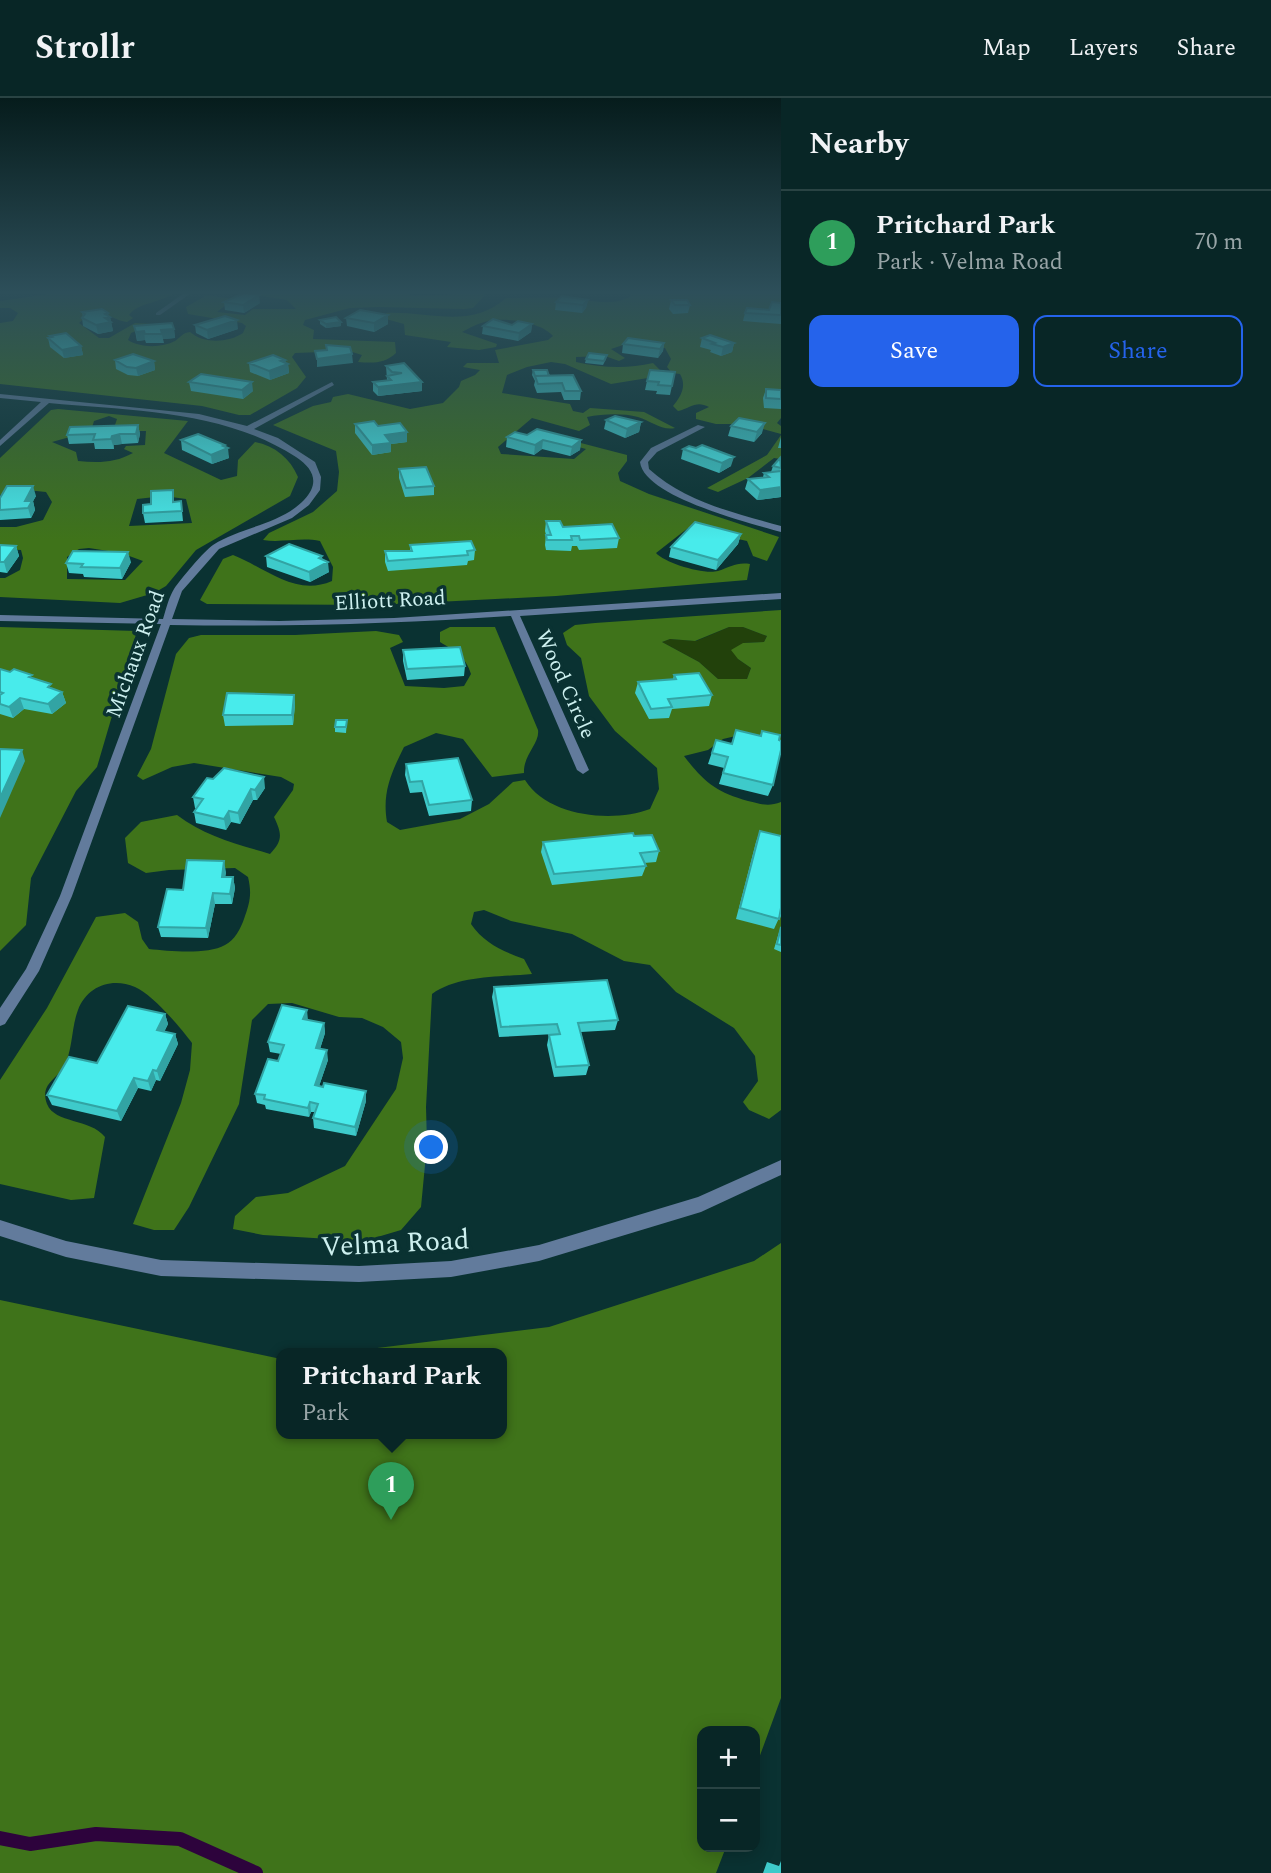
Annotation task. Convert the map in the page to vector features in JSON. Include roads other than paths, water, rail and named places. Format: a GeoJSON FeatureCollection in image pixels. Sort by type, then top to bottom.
{"type":"FeatureCollection","features":[{"type":"Feature","properties":{"kind":"street"},"geometry":{"type":"LineString","coordinates":[[248,429],[332,383]]}},
{"type":"Feature","properties":{"kind":"street","name":"Michaux Road"},"geometry":{"type":"LineString","coordinates":[[0,396],[199,416],[248,429],[275,440],[312,464],[317,477],[316,490],[306,503],[289,516],[216,547],[178,590],[66,896],[32,971],[0,1020]]}},
{"type":"Feature","properties":{"kind":"street"},"geometry":{"type":"LineString","coordinates":[[0,444],[48,400]]}},
{"type":"Feature","properties":{"kind":"street"},"geometry":{"type":"LineString","coordinates":[[701,427],[650,452],[645,458],[645,470],[663,485],[691,498],[781,529]]}},
{"type":"Feature","properties":{"kind":"street","name":"Elliott Road"},"geometry":{"type":"LineString","coordinates":[[0,618],[166,624],[369,621],[781,596]]}},
{"type":"Feature","properties":{"kind":"street","name":"Wood Circle"},"geometry":{"type":"LineString","coordinates":[[514,613],[583,770]]}},
{"type":"Feature","properties":{"kind":"street","name":"Velma Road"},"geometry":{"type":"LineString","coordinates":[[0,1228],[66,1249],[161,1268],[359,1274],[451,1269],[539,1253],[666,1214],[701,1203],[781,1167]]}},
{"type":"Feature","properties":{"kind":"waterway"},"geometry":{"type":"LineString","coordinates":[[0,1838],[30,1844],[96,1834],[180,1839],[256,1873]]}},
{"type":"Feature","properties":{"kind":"place","name":"Pritchard Park"},"geometry":{"type":"Point","coordinates":[391,1520]}}]}
